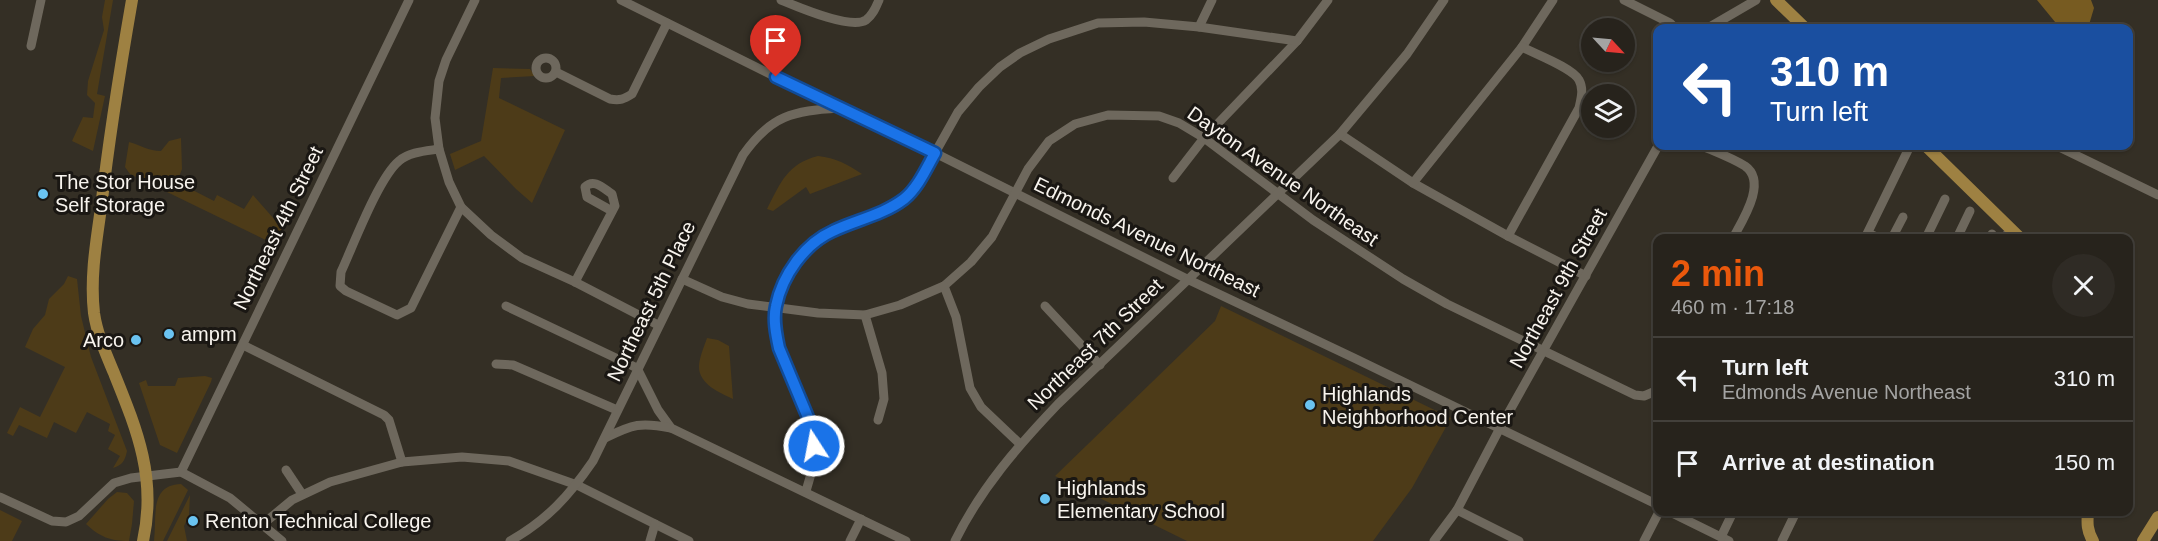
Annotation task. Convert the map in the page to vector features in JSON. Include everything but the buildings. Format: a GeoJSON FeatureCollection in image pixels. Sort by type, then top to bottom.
{"type":"FeatureCollection","features":[{"type":"Feature","properties":{"kind":"main road"},"geometry":{"type":"LineString","coordinates":[[132,0],[110,132],[92,278],[94,314],[142,450],[148,511],[143,541]]}},
{"type":"Feature","properties":{"kind":"main road"},"geometry":{"type":"LineString","coordinates":[[1776,0],[1801,24]]}},
{"type":"Feature","properties":{"kind":"main road"},"geometry":{"type":"LineString","coordinates":[[1930,150],[2008,234]]}},
{"type":"Feature","properties":{"kind":"main road"},"geometry":{"type":"LineString","coordinates":[[2088,516],[2088,533],[2093,541]]}},
{"type":"Feature","properties":{"kind":"main road"},"geometry":{"type":"LineString","coordinates":[[2144,541],[2158,517]]}},
{"type":"Feature","properties":{"kind":"street"},"geometry":{"type":"LineString","coordinates":[[31,46],[41,0]]}},
{"type":"Feature","properties":{"kind":"street","name":"Northeast 4th Street"},"geometry":{"type":"LineString","coordinates":[[181,472],[409,0]]}},
{"type":"Feature","properties":{"kind":"street"},"geometry":{"type":"LineString","coordinates":[[475,0],[446,60],[439,81],[435,118],[439,149],[449,182],[461,207],[491,235],[522,258],[575,282],[658,325]]}},
{"type":"Feature","properties":{"kind":"street","name":"Edmonds Avenue Northeast"},"geometry":{"type":"LineString","coordinates":[[621,0],[1187,279],[1653,504]]}},
{"type":"Feature","properties":{"kind":"street"},"geometry":{"type":"LineString","coordinates":[[781,0],[802,9],[851,23],[867,20],[879,0]]}},
{"type":"Feature","properties":{"kind":"street"},"geometry":{"type":"LineString","coordinates":[[1199,27],[1212,0]]}},
{"type":"Feature","properties":{"kind":"street"},"geometry":{"type":"LineString","coordinates":[[1173,178],[1204,138],[1297,41],[1328,0]]}},
{"type":"Feature","properties":{"kind":"street","name":"Northeast 7th Street"},"geometry":{"type":"LineString","coordinates":[[955,541],[983,492],[1020,444],[1187,279],[1340,134],[1407,54],[1444,0]]}},
{"type":"Feature","properties":{"kind":"street"},"geometry":{"type":"LineString","coordinates":[[1413,183],[1522,47],[1553,0]]}},
{"type":"Feature","properties":{"kind":"street"},"geometry":{"type":"LineString","coordinates":[[1624,0],[1671,24]]}},
{"type":"Feature","properties":{"kind":"street"},"geometry":{"type":"LineString","coordinates":[[1715,24],[1756,0]]}},
{"type":"Feature","properties":{"kind":"street"},"geometry":{"type":"LineString","coordinates":[[806,491],[813,467],[812,427],[779,348],[775,326],[775,307],[790,272],[807,250],[831,231],[886,210],[906,198],[958,112],[1000,67],[1020,53],[1049,39],[1098,24],[1144,22],[1199,27],[1297,41]]}},
{"type":"Feature","properties":{"kind":"street"},"geometry":{"type":"LineString","coordinates":[[556,72],[610,99],[618,101],[625,98],[632,94],[667,23]]}},
{"type":"Feature","properties":{"kind":"street"},"geometry":{"type":"LineString","coordinates":[[1508,236],[1579,108],[1582,98],[1579,79],[1571,72],[1522,47]]}},
{"type":"Feature","properties":{"kind":"street","name":"Northeast 5th Place"},"geometry":{"type":"LineString","coordinates":[[510,541],[552,513],[577,485],[605,438],[637,368],[743,155],[756,137],[783,118],[803,111],[841,108]]}},
{"type":"Feature","properties":{"kind":"street","name":"Dayton Avenue Northeast"},"geometry":{"type":"LineString","coordinates":[[682,279],[722,297],[748,304],[818,313],[865,315],[900,305],[944,286],[971,262],[992,237],[1028,169],[1049,141],[1075,124],[1108,115],[1159,116],[1179,123],[1204,138],[1277,194],[1402,279],[1447,304],[1635,395],[1644,396],[1653,392]]}},
{"type":"Feature","properties":{"kind":"street"},"geometry":{"type":"LineString","coordinates":[[1340,134],[1413,183],[1586,276]]}},
{"type":"Feature","properties":{"kind":"street"},"geometry":{"type":"LineString","coordinates":[[439,149],[415,153],[400,159],[388,172],[341,272],[340,286],[397,315],[406,312],[411,308],[461,207]]}},
{"type":"Feature","properties":{"kind":"street","name":"Northeast 9th Street"},"geometry":{"type":"LineString","coordinates":[[1434,541],[1456,510],[1656,150]]}},
{"type":"Feature","properties":{"kind":"street"},"geometry":{"type":"LineString","coordinates":[[1711,150],[1747,167],[1753,176],[1753,198],[1735,234]]}},
{"type":"Feature","properties":{"kind":"street"},"geometry":{"type":"LineString","coordinates":[[1868,234],[1908,150]]}},
{"type":"Feature","properties":{"kind":"street"},"geometry":{"type":"LineString","coordinates":[[2065,150],[2158,195]]}},
{"type":"Feature","properties":{"kind":"street"},"geometry":{"type":"LineString","coordinates":[[1928,234],[1945,199]]}},
{"type":"Feature","properties":{"kind":"street"},"geometry":{"type":"LineString","coordinates":[[575,282],[612,211]]}},
{"type":"Feature","properties":{"kind":"street"},"geometry":{"type":"LineString","coordinates":[[1959,234],[1970,211]]}},
{"type":"Feature","properties":{"kind":"street"},"geometry":{"type":"LineString","coordinates":[[1894,234],[1902,217]]}},
{"type":"Feature","properties":{"kind":"street"},"geometry":{"type":"LineString","coordinates":[[944,286],[956,317],[970,388],[981,407],[1020,444]]}},
{"type":"Feature","properties":{"kind":"street"},"geometry":{"type":"LineString","coordinates":[[506,306],[637,368],[658,410],[671,428]]}},
{"type":"Feature","properties":{"kind":"street"},"geometry":{"type":"LineString","coordinates":[[1045,306],[1100,364]]}},
{"type":"Feature","properties":{"kind":"street"},"geometry":{"type":"LineString","coordinates":[[865,315],[882,372],[884,399],[878,420]]}},
{"type":"Feature","properties":{"kind":"street"},"geometry":{"type":"LineString","coordinates":[[243,345],[384,415],[389,420],[402,462]]}},
{"type":"Feature","properties":{"kind":"street"},"geometry":{"type":"LineString","coordinates":[[496,364],[513,365],[617,410]]}},
{"type":"Feature","properties":{"kind":"street"},"geometry":{"type":"LineString","coordinates":[[605,438],[636,425],[648,423],[671,428],[906,541]]}},
{"type":"Feature","properties":{"kind":"street"},"geometry":{"type":"LineString","coordinates":[[263,524],[302,494],[349,475],[402,462],[462,456],[509,461],[577,485],[689,541]]}},
{"type":"Feature","properties":{"kind":"street"},"geometry":{"type":"LineString","coordinates":[[286,470],[302,494]]}},
{"type":"Feature","properties":{"kind":"street"},"geometry":{"type":"LineString","coordinates":[[0,497],[52,521],[66,522],[79,516],[114,483],[181,472],[217,489],[241,505],[282,541]]}},
{"type":"Feature","properties":{"kind":"street"},"geometry":{"type":"LineString","coordinates":[[1456,510],[1519,541]]}},
{"type":"Feature","properties":{"kind":"street"},"geometry":{"type":"LineString","coordinates":[[1644,541],[1657,516]]}},
{"type":"Feature","properties":{"kind":"street"},"geometry":{"type":"LineString","coordinates":[[1678,516],[1725,539],[1732,516]]}},
{"type":"Feature","properties":{"kind":"street"},"geometry":{"type":"LineString","coordinates":[[1782,541],[1794,516]]}},
{"type":"Feature","properties":{"kind":"street"},"geometry":{"type":"LineString","coordinates":[[850,541],[861,519]]}},
{"type":"Feature","properties":{"kind":"street"},"geometry":{"type":"LineString","coordinates":[[650,541],[655,524]]}},
{"type":"Feature","properties":{"kind":"shaded area"},"geometry":{"type":"Polygon","coordinates":[[[105,0],[113,0],[97,94],[105,96],[93,151],[72,141],[83,117],[93,118],[95,103],[87,95],[88,81],[104,30],[102,17],[105,0]]]}},
{"type":"Feature","properties":{"kind":"shaded area"},"geometry":{"type":"Polygon","coordinates":[[[2037,0],[2091,0],[2094,8],[2089,24],[2057,24],[2037,0]]]}},
{"type":"Feature","properties":{"kind":"shaded area"},"geometry":{"type":"Polygon","coordinates":[[[493,68],[530,69],[535,76],[501,78],[499,98],[565,130],[532,203],[484,156],[455,170],[450,154],[481,141],[493,68]]]}},
{"type":"Feature","properties":{"kind":"shaded area"},"geometry":{"type":"Polygon","coordinates":[[[181,138],[182,169],[177,182],[214,201],[217,195],[244,209],[253,195],[282,228],[274,244],[130,174],[125,167],[129,142],[161,151],[169,141],[181,138]]]}},
{"type":"Feature","properties":{"kind":"shaded area"},"geometry":{"type":"Polygon","coordinates":[[[818,156],[841,162],[862,174],[810,194],[806,187],[773,211],[767,209],[786,175],[807,159],[818,156]]]}},
{"type":"Feature","properties":{"kind":"shaded area"},"geometry":{"type":"Polygon","coordinates":[[[68,276],[77,279],[81,316],[91,357],[127,451],[123,462],[113,468],[120,456],[108,449],[115,435],[108,431],[110,424],[87,412],[76,433],[54,422],[47,438],[19,425],[13,436],[7,433],[20,407],[40,417],[65,367],[25,347],[33,329],[45,315],[49,299],[64,284],[68,276]]]}},
{"type":"Feature","properties":{"kind":"shaded area"},"geometry":{"type":"Polygon","coordinates":[[[1221,306],[1451,418],[1412,488],[1373,541],[1187,541],[1055,476],[1215,321],[1221,306]]]}},
{"type":"Feature","properties":{"kind":"shaded area"},"geometry":{"type":"Polygon","coordinates":[[[707,338],[718,340],[729,346],[733,399],[711,387],[702,378],[699,367],[707,338]]]}},
{"type":"Feature","properties":{"kind":"shaded area"},"geometry":{"type":"Polygon","coordinates":[[[205,376],[212,378],[211,382],[177,453],[160,445],[139,383],[146,380],[148,386],[175,386],[178,378],[205,376]]]}},
{"type":"Feature","properties":{"kind":"shaded area"},"geometry":{"type":"Polygon","coordinates":[[[181,484],[188,490],[163,541],[154,541],[155,513],[159,496],[171,486],[181,484]]]}},
{"type":"Feature","properties":{"kind":"shaded area"},"geometry":{"type":"Polygon","coordinates":[[[117,492],[127,493],[134,501],[129,541],[106,537],[86,524],[117,492]]]}},
{"type":"Feature","properties":{"kind":"shaded area"},"geometry":{"type":"Polygon","coordinates":[[[190,495],[189,515],[184,526],[187,541],[167,541],[190,495]]]}},
{"type":"Feature","properties":{"kind":"shaded area"},"geometry":{"type":"Polygon","coordinates":[[[0,510],[22,521],[12,541],[0,541],[0,510]]]}},
{"type":"Feature","properties":{"kind":"place","name":"The Stor House Self Storage"},"geometry":{"type":"Point","coordinates":[43,194]}},
{"type":"Feature","properties":{"kind":"place","name":"ampm"},"geometry":{"type":"Point","coordinates":[169,334]}},
{"type":"Feature","properties":{"kind":"place","name":"Arco"},"geometry":{"type":"Point","coordinates":[136,340]}},
{"type":"Feature","properties":{"kind":"place","name":"Highlands Neighborhood Center"},"geometry":{"type":"Point","coordinates":[1310,405]}},
{"type":"Feature","properties":{"kind":"place","name":"Highlands Elementary School"},"geometry":{"type":"Point","coordinates":[1045,499]}},
{"type":"Feature","properties":{"kind":"place","name":"Renton Technical College"},"geometry":{"type":"Point","coordinates":[193,521]}},
{"type":"Feature","properties":{"kind":"route"},"geometry":{"type":"LineString","coordinates":[[776,77],[935,153],[906,198],[886,210],[831,231],[807,250],[787,277],[775,307],[776,334],[779,348],[812,427],[814,446]]}}]}
